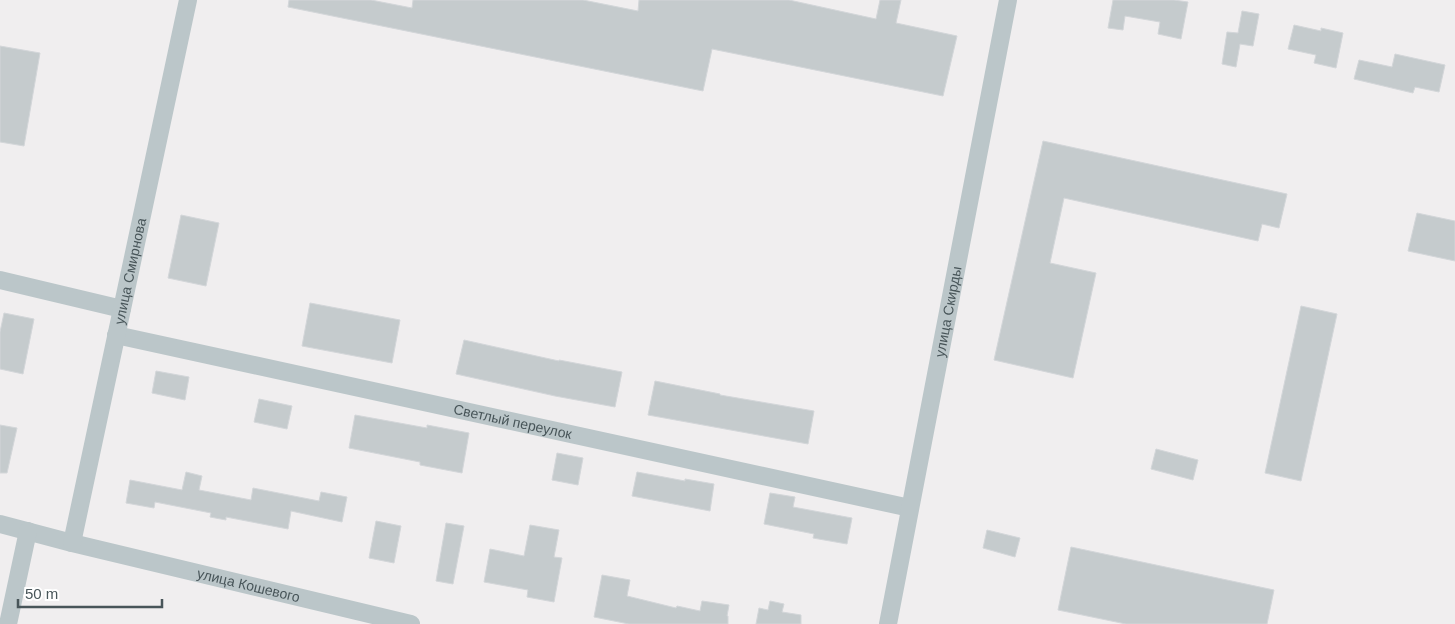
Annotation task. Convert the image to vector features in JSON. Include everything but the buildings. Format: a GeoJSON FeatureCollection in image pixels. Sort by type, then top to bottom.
{"type":"FeatureCollection","features":[{"type":"Feature","properties":{"kind":"street","name":"улица Смирнова"},"geometry":{"type":"LineString","coordinates":[[72,543],[188,0]]}},
{"type":"Feature","properties":{"kind":"street","name":"улица Скирды"},"geometry":{"type":"LineString","coordinates":[[888,624],[1008,0]]}},
{"type":"Feature","properties":{"kind":"street"},"geometry":{"type":"LineString","coordinates":[[0,280],[122,309]]}},
{"type":"Feature","properties":{"kind":"street","name":"Светлый переулок"},"geometry":{"type":"LineString","coordinates":[[116,335],[910,508]]}},
{"type":"Feature","properties":{"kind":"street","name":"улица Кошевого"},"geometry":{"type":"LineString","coordinates":[[0,524],[411,624]]}},
{"type":"Feature","properties":{"kind":"street"},"geometry":{"type":"LineString","coordinates":[[8,624],[28,531]]}}]}
